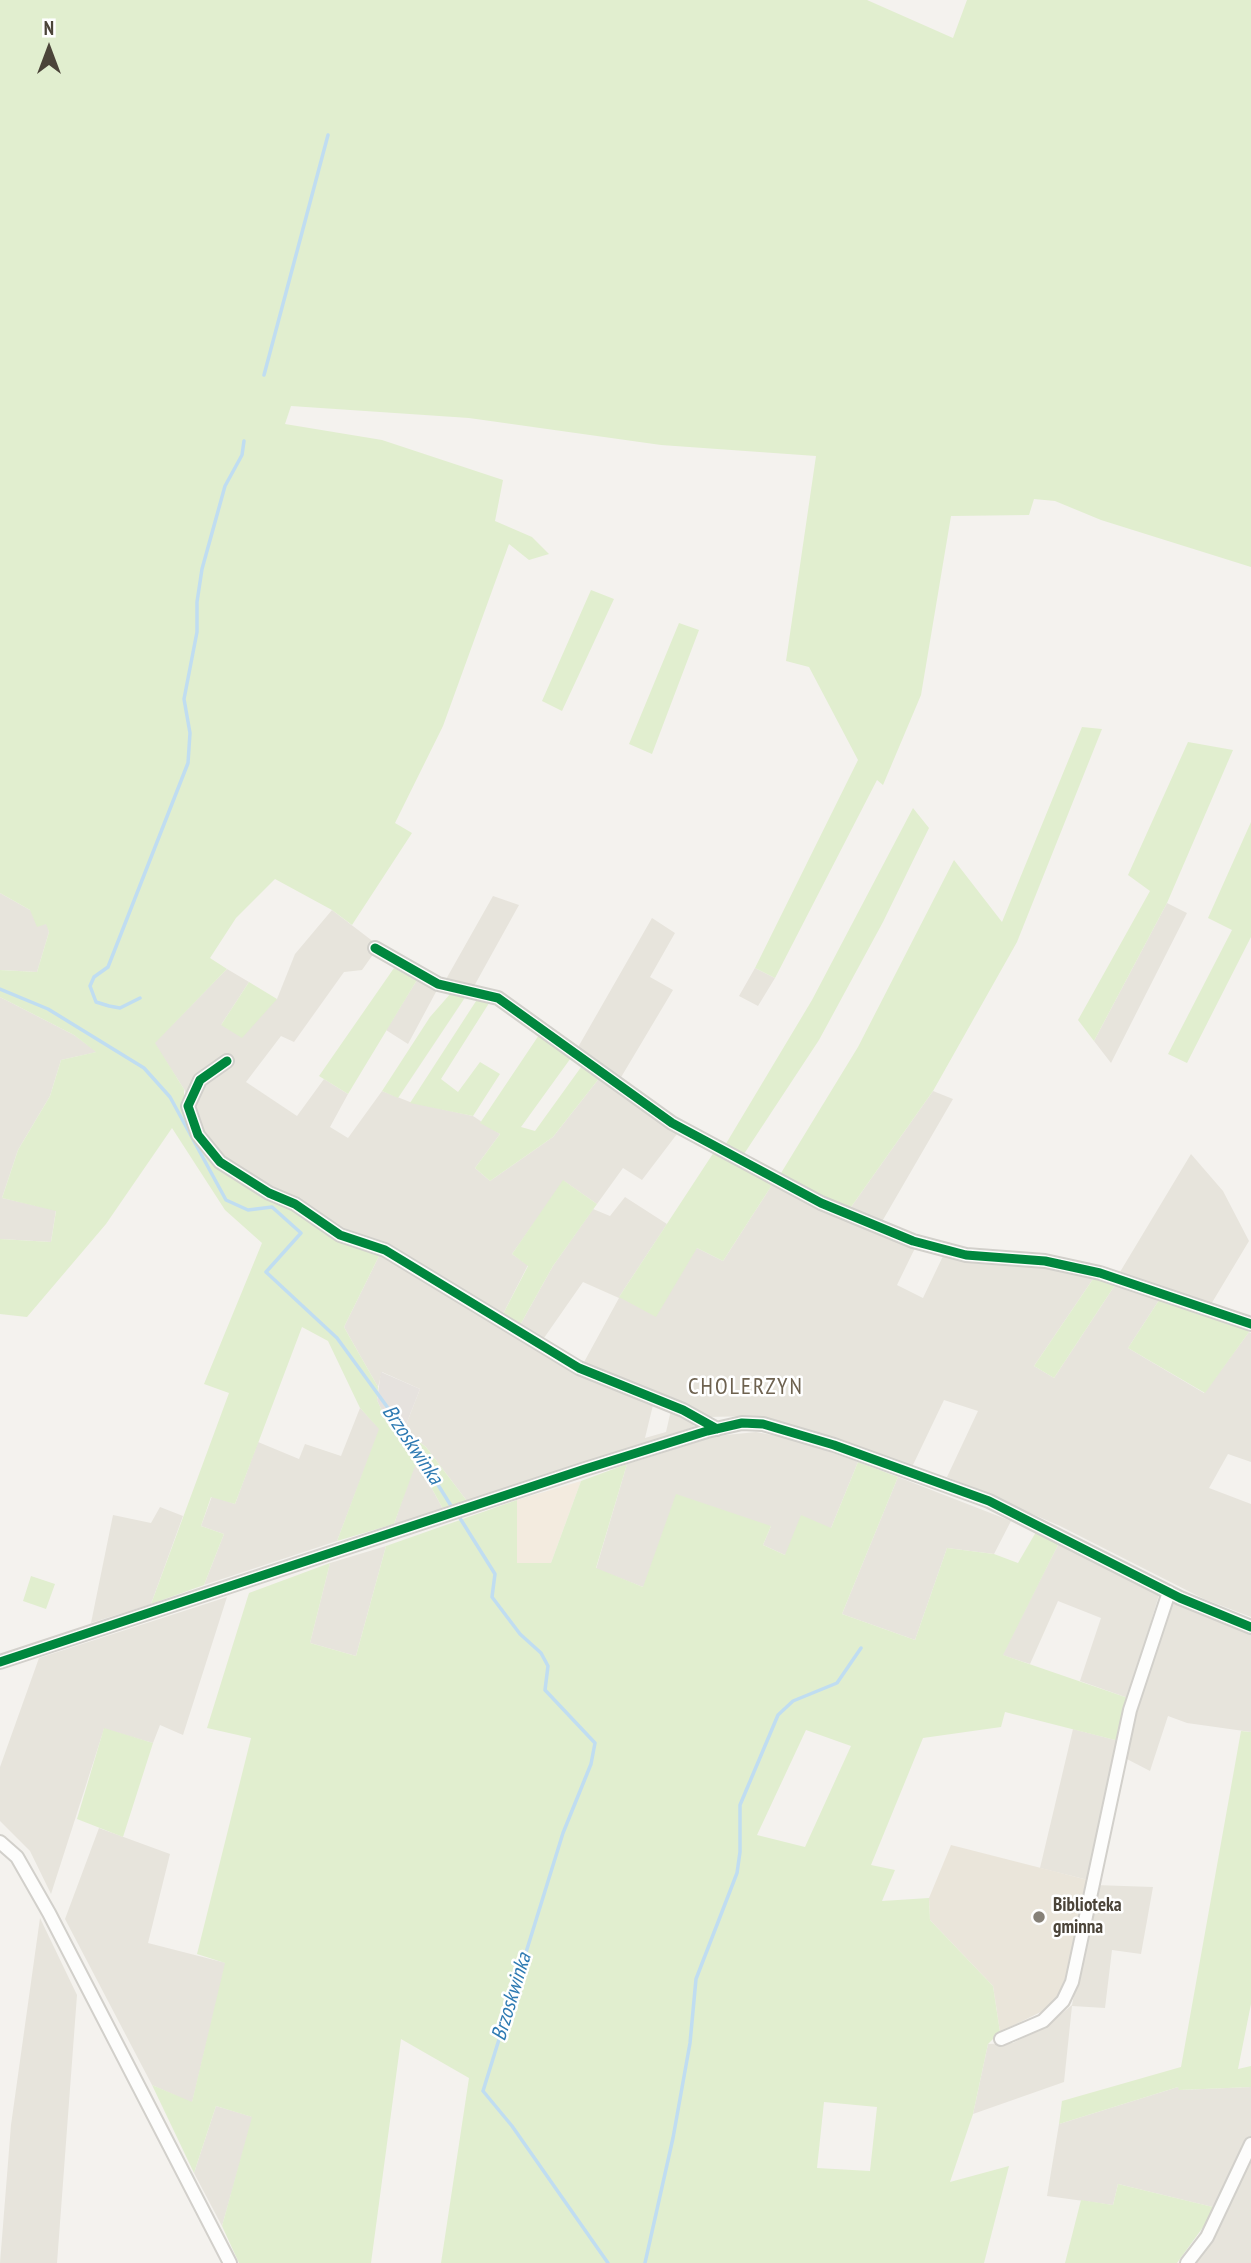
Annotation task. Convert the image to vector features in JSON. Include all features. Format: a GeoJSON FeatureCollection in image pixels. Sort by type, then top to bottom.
{"type":"FeatureCollection","features":[{"type":"Feature","properties":{"kind":"street"},"geometry":{"type":"LineString","coordinates":[[375,947],[438,984],[498,998],[671,1124],[821,1203],[913,1241],[966,1255],[1045,1261],[1100,1273],[1251,1324]]}},
{"type":"Feature","properties":{"kind":"street"},"geometry":{"type":"LineString","coordinates":[[227,1061],[200,1080],[188,1106],[198,1135],[220,1162],[269,1193],[295,1204],[340,1236],[385,1250],[579,1368],[683,1410],[717,1429]]}},
{"type":"Feature","properties":{"kind":"street"},"geometry":{"type":"LineString","coordinates":[[0,1662],[465,1509],[742,1423],[763,1424],[856,1452],[989,1501],[1168,1592],[1251,1627]]}},
{"type":"Feature","properties":{"kind":"street"},"geometry":{"type":"LineString","coordinates":[[1001,2039],[1043,2021],[1063,2001],[1072,1982],[1130,1710],[1168,1592]]}},
{"type":"Feature","properties":{"kind":"street"},"geometry":{"type":"LineString","coordinates":[[0,1842],[17,1857],[49,1913],[230,2263]]}},
{"type":"Feature","properties":{"kind":"street"},"geometry":{"type":"LineString","coordinates":[[1187,2263],[1207,2237],[1251,2144]]}},
{"type":"Feature","properties":{"kind":"shaded area"},"geometry":{"type":"Polygon","coordinates":[[[0,893],[30,910],[47,924],[49,932],[37,972],[0,970],[0,893]]]}},
{"type":"Feature","properties":{"kind":"shaded area"},"geometry":{"type":"Polygon","coordinates":[[[493,896],[519,905],[473,988],[445,981],[493,896]]]}},
{"type":"Feature","properties":{"kind":"shaded area"},"geometry":{"type":"Polygon","coordinates":[[[1167,903],[1187,913],[1111,1063],[1094,1041],[1167,903]]]}},
{"type":"Feature","properties":{"kind":"shaded area"},"geometry":{"type":"Polygon","coordinates":[[[332,910],[379,946],[362,970],[344,972],[294,1042],[281,1036],[246,1082],[297,1116],[324,1079],[348,1094],[330,1127],[348,1138],[382,1091],[410,1102],[473,1116],[500,1134],[475,1168],[490,1181],[553,1137],[601,1076],[677,1134],[642,1180],[623,1168],[597,1204],[564,1181],[512,1254],[528,1265],[502,1316],[414,1259],[379,1241],[339,1228],[227,1162],[202,1134],[184,1089],[154,1043],[227,969],[249,982],[221,1025],[277,999],[295,954],[332,910]]]}},
{"type":"Feature","properties":{"kind":"shaded area"},"geometry":{"type":"Polygon","coordinates":[[[652,918],[675,933],[650,977],[673,990],[620,1079],[577,1049],[652,918]]]}},
{"type":"Feature","properties":{"kind":"shaded area"},"geometry":{"type":"Polygon","coordinates":[[[755,968],[775,978],[758,1006],[739,996],[755,968]]]}},
{"type":"Feature","properties":{"kind":"shaded area"},"geometry":{"type":"Polygon","coordinates":[[[417,980],[437,990],[408,1044],[386,1030],[417,980]]]}},
{"type":"Feature","properties":{"kind":"shaded area"},"geometry":{"type":"Polygon","coordinates":[[[0,997],[74,1035],[97,1052],[61,1060],[50,1096],[18,1150],[2,1198],[56,1210],[51,1242],[0,1239],[0,997]]]}},
{"type":"Feature","properties":{"kind":"shaded area"},"geometry":{"type":"Polygon","coordinates":[[[933,1091],[953,1099],[880,1225],[849,1210],[933,1091]]]}},
{"type":"Feature","properties":{"kind":"shaded area"},"geometry":{"type":"Polygon","coordinates":[[[1191,1154],[1223,1191],[1249,1241],[1210,1306],[1120,1272],[1191,1154]]]}},
{"type":"Feature","properties":{"kind":"shaded area"},"geometry":{"type":"Polygon","coordinates":[[[772,1185],[842,1218],[916,1246],[897,1285],[923,1298],[944,1254],[1033,1264],[1095,1276],[1034,1366],[1054,1378],[1117,1282],[1161,1297],[1128,1348],[1204,1393],[1249,1332],[1251,1333],[1251,1462],[1228,1454],[1209,1488],[1251,1504],[1251,1617],[1204,1599],[1060,1526],[947,1477],[978,1411],[944,1400],[912,1467],[778,1421],[757,1416],[706,1417],[583,1364],[619,1298],[583,1282],[544,1338],[544,1344],[519,1327],[553,1266],[593,1209],[610,1216],[625,1197],[667,1224],[619,1297],[697,1248],[723,1261],[772,1185]]]}},
{"type":"Feature","properties":{"kind":"shaded area"},"geometry":{"type":"Polygon","coordinates":[[[380,1254],[653,1405],[645,1438],[666,1432],[671,1410],[692,1418],[694,1427],[467,1501],[426,1447],[404,1430],[420,1389],[382,1372],[378,1387],[344,1327],[380,1254]]]}},
{"type":"Feature","properties":{"kind":"shaded area"},"geometry":{"type":"Polygon","coordinates":[[[381,1372],[420,1389],[404,1430],[384,1415],[377,1400],[381,1372]]]}},
{"type":"Feature","properties":{"kind":"shaded area"},"geometry":{"type":"Polygon","coordinates":[[[360,1408],[380,1429],[337,1541],[204,1585],[224,1534],[201,1526],[212,1496],[235,1504],[258,1442],[299,1459],[305,1444],[341,1456],[360,1408]]]}},
{"type":"Feature","properties":{"kind":"shaded area"},"geometry":{"type":"Polygon","coordinates":[[[756,1432],[794,1439],[858,1462],[831,1528],[785,1555],[763,1545],[771,1526],[643,1587],[596,1569],[627,1464],[716,1436],[756,1432]]]}},
{"type":"Feature","properties":{"kind":"shaded area"},"geometry":{"type":"Polygon","coordinates":[[[414,1465],[425,1476],[443,1509],[394,1524],[414,1465]]]}},
{"type":"Feature","properties":{"kind":"shaded area"},"geometry":{"type":"Polygon","coordinates":[[[898,1477],[1011,1521],[994,1554],[947,1548],[915,1640],[842,1614],[898,1477]]]}},
{"type":"Feature","properties":{"kind":"shaded area"},"geometry":{"type":"Polygon","coordinates":[[[581,1481],[551,1563],[517,1563],[517,1500],[581,1481]]]}},
{"type":"Feature","properties":{"kind":"shaded area"},"geometry":{"type":"Polygon","coordinates":[[[160,1507],[183,1516],[151,1604],[91,1623],[113,1515],[151,1523],[160,1507]]]}},
{"type":"Feature","properties":{"kind":"shaded area"},"geometry":{"type":"Polygon","coordinates":[[[1059,1543],[1159,1595],[1128,1698],[1080,1681],[1101,1618],[1058,1601],[1030,1664],[1002,1655],[1059,1543]]]}},
{"type":"Feature","properties":{"kind":"shaded area"},"geometry":{"type":"Polygon","coordinates":[[[386,1546],[356,1656],[310,1643],[330,1563],[386,1546]]]}},
{"type":"Feature","properties":{"kind":"shaded area"},"geometry":{"type":"Polygon","coordinates":[[[227,1597],[183,1735],[160,1725],[153,1743],[104,1729],[51,1894],[30,1851],[0,1821],[0,1767],[39,1658],[227,1597]]]}},
{"type":"Feature","properties":{"kind":"shaded area"},"geometry":{"type":"Polygon","coordinates":[[[1170,1601],[1251,1634],[1251,1732],[1187,1723],[1168,1716],[1150,1771],[1123,1757],[1170,1601]]]}},
{"type":"Feature","properties":{"kind":"shaded area"},"geometry":{"type":"Polygon","coordinates":[[[1073,1729],[1119,1741],[1088,1880],[1040,1868],[1073,1729]]]}},
{"type":"Feature","properties":{"kind":"shaded area"},"geometry":{"type":"Polygon","coordinates":[[[99,1828],[170,1854],[148,1943],[226,1963],[192,2103],[152,2085],[65,1919],[99,1828]]]}},
{"type":"Feature","properties":{"kind":"shaded area"},"geometry":{"type":"Polygon","coordinates":[[[951,1845],[1088,1880],[1067,1985],[1055,2005],[1000,2032],[993,1986],[930,1920],[929,1898],[951,1845]]]}},
{"type":"Feature","properties":{"kind":"shaded area"},"geometry":{"type":"Polygon","coordinates":[[[1095,1885],[1153,1887],[1141,1954],[1112,1950],[1105,2008],[1072,2006],[1064,2082],[973,2114],[988,2044],[1013,2043],[1050,2023],[1072,2005],[1095,1885]]]}},
{"type":"Feature","properties":{"kind":"shaded area"},"geometry":{"type":"Polygon","coordinates":[[[40,1918],[77,1995],[57,2263],[0,2263],[11,2125],[40,1918]]]}},
{"type":"Feature","properties":{"kind":"shaded area"},"geometry":{"type":"Polygon","coordinates":[[[1178,2087],[1180,2090],[1251,2087],[1251,2263],[1190,2263],[1225,2210],[1118,2184],[1113,2205],[1047,2196],[1059,2124],[1178,2087]]]}},
{"type":"Feature","properties":{"kind":"shaded area"},"geometry":{"type":"Polygon","coordinates":[[[216,2106],[253,2117],[222,2226],[194,2173],[216,2106]]]}},
{"type":"Feature","properties":{"kind":"green space"},"geometry":{"type":"Polygon","coordinates":[[[0,0],[867,0],[953,38],[967,0],[1251,0],[1251,567],[1101,520],[1055,501],[1034,499],[1029,515],[951,516],[921,695],[883,785],[877,780],[775,978],[755,968],[858,760],[809,667],[786,661],[816,456],[661,445],[469,418],[291,406],[285,424],[382,440],[503,480],[495,521],[532,537],[549,554],[529,560],[509,544],[443,726],[395,823],[412,833],[352,925],[332,910],[275,879],[236,918],[210,958],[227,969],[155,1043],[184,1089],[184,1106],[196,1140],[334,1240],[380,1254],[344,1327],[378,1387],[377,1400],[384,1415],[426,1447],[467,1501],[443,1509],[425,1476],[415,1466],[394,1524],[337,1541],[379,1429],[360,1408],[328,1341],[302,1327],[235,1504],[211,1497],[201,1526],[224,1534],[204,1585],[151,1604],[229,1393],[204,1384],[262,1243],[225,1210],[172,1128],[106,1224],[27,1317],[0,1314],[0,1239],[51,1242],[56,1211],[2,1198],[18,1150],[50,1096],[61,1060],[96,1052],[74,1035],[0,997],[0,970],[37,972],[49,932],[46,924],[37,927],[30,910],[0,893],[0,0]]]}},
{"type":"Feature","properties":{"kind":"green space"},"geometry":{"type":"Polygon","coordinates":[[[591,590],[614,599],[562,711],[542,701],[591,590]]]}},
{"type":"Feature","properties":{"kind":"green space"},"geometry":{"type":"Polygon","coordinates":[[[679,623],[699,630],[652,754],[629,744],[679,623]]]}},
{"type":"Feature","properties":{"kind":"green space"},"geometry":{"type":"Polygon","coordinates":[[[1082,727],[1102,729],[1017,942],[933,1091],[849,1210],[778,1178],[858,1047],[954,860],[1002,922],[1082,727]]]}},
{"type":"Feature","properties":{"kind":"green space"},"geometry":{"type":"Polygon","coordinates":[[[1188,742],[1233,750],[1167,903],[1094,1041],[1078,1020],[1150,891],[1128,875],[1188,742]]]}},
{"type":"Feature","properties":{"kind":"green space"},"geometry":{"type":"Polygon","coordinates":[[[913,808],[929,828],[883,922],[819,1040],[742,1157],[724,1147],[812,1000],[913,808]]]}},
{"type":"Feature","properties":{"kind":"green space"},"geometry":{"type":"Polygon","coordinates":[[[1251,822],[1251,937],[1187,1063],[1168,1054],[1232,930],[1208,918],[1251,822]]]}},
{"type":"Feature","properties":{"kind":"green space"},"geometry":{"type":"Polygon","coordinates":[[[394,968],[417,980],[348,1094],[319,1076],[394,968]]]}},
{"type":"Feature","properties":{"kind":"green space"},"geometry":{"type":"Polygon","coordinates":[[[249,982],[277,999],[242,1038],[221,1025],[249,982]]]}},
{"type":"Feature","properties":{"kind":"green space"},"geometry":{"type":"Polygon","coordinates":[[[451,993],[466,996],[398,1098],[382,1091],[430,1017],[451,993]]]}},
{"type":"Feature","properties":{"kind":"green space"},"geometry":{"type":"Polygon","coordinates":[[[478,998],[491,1000],[441,1079],[458,1092],[480,1062],[500,1074],[473,1116],[410,1103],[478,998]]]}},
{"type":"Feature","properties":{"kind":"green space"},"geometry":{"type":"Polygon","coordinates":[[[541,1032],[573,1055],[521,1127],[535,1131],[584,1063],[601,1076],[553,1137],[490,1181],[475,1168],[500,1134],[480,1123],[541,1032]]]}},
{"type":"Feature","properties":{"kind":"green space"},"geometry":{"type":"Polygon","coordinates":[[[714,1152],[772,1185],[723,1261],[697,1248],[656,1317],[619,1297],[714,1152]]]}},
{"type":"Feature","properties":{"kind":"green space"},"geometry":{"type":"Polygon","coordinates":[[[563,1180],[597,1204],[553,1266],[519,1327],[502,1316],[528,1266],[512,1254],[563,1180]]]}},
{"type":"Feature","properties":{"kind":"green space"},"geometry":{"type":"Polygon","coordinates":[[[1095,1276],[1117,1282],[1054,1378],[1034,1366],[1095,1276]]]}},
{"type":"Feature","properties":{"kind":"green space"},"geometry":{"type":"Polygon","coordinates":[[[1161,1297],[1245,1327],[1249,1332],[1205,1393],[1128,1348],[1161,1297]]]}},
{"type":"Feature","properties":{"kind":"green space"},"geometry":{"type":"Polygon","coordinates":[[[858,1462],[898,1477],[842,1614],[915,1640],[947,1548],[994,1554],[1018,1563],[1036,1532],[1059,1543],[1003,1655],[1128,1698],[1119,1741],[1005,1712],[1001,1727],[923,1738],[871,1865],[895,1870],[882,1901],[929,1898],[930,1920],[993,1986],[1000,2032],[988,2044],[973,2114],[950,2182],[1009,2166],[984,2263],[441,2263],[469,2078],[401,2039],[371,2263],[239,2263],[222,2226],[252,2117],[216,2106],[194,2173],[152,2085],[192,2102],[225,1963],[197,1954],[251,1738],[207,1728],[249,1593],[330,1563],[310,1643],[356,1656],[386,1546],[517,1500],[517,1563],[551,1563],[581,1481],[627,1464],[596,1568],[643,1587],[676,1494],[771,1526],[763,1545],[785,1555],[801,1515],[831,1528],[858,1462]],[[806,1730],[757,1835],[805,1847],[851,1746],[806,1730]],[[824,2102],[817,2168],[870,2171],[877,2107],[824,2102]]]}},
{"type":"Feature","properties":{"kind":"green space"},"geometry":{"type":"Polygon","coordinates":[[[31,1576],[55,1584],[46,1609],[23,1601],[31,1576]]]}},
{"type":"Feature","properties":{"kind":"green space"},"geometry":{"type":"Polygon","coordinates":[[[104,1728],[153,1743],[123,1837],[77,1819],[104,1728]]]}},
{"type":"Feature","properties":{"kind":"green space"},"geometry":{"type":"Polygon","coordinates":[[[1241,1731],[1251,1732],[1251,2004],[1238,2069],[1251,2066],[1251,2087],[1179,2090],[1178,2087],[1059,2124],[1062,2101],[1181,2067],[1241,1731]]]}},
{"type":"Feature","properties":{"kind":"green space"},"geometry":{"type":"Polygon","coordinates":[[[1118,2184],[1217,2208],[1177,2263],[1065,2263],[1081,2200],[1113,2205],[1118,2184]]]}},
{"type":"Feature","properties":{"kind":"waterway"},"geometry":{"type":"LineString","coordinates":[[264,375],[328,135]]}},
{"type":"Feature","properties":{"kind":"waterway"},"geometry":{"type":"LineString","coordinates":[[140,998],[120,1008],[109,1006],[96,1002],[90,986],[94,977],[108,967],[188,763],[190,733],[184,699],[197,632],[197,602],[202,569],[225,486],[242,455],[244,441]]}},
{"type":"Feature","properties":{"kind":"waterway","name":"Brzoskwinka"},"geometry":{"type":"LineString","coordinates":[[0,989],[48,1009],[144,1068],[170,1097],[226,1200],[248,1210],[272,1207],[301,1233],[266,1272],[337,1338],[404,1430],[453,1509]]}},
{"type":"Feature","properties":{"kind":"waterway","name":"Brzoskwinka"},"geometry":{"type":"LineString","coordinates":[[458,1515],[495,1574],[492,1597],[520,1634],[541,1653],[548,1666],[545,1690],[595,1743],[591,1764],[563,1833],[483,2091],[512,2126],[608,2263]]}},
{"type":"Feature","properties":{"kind":"waterway"},"geometry":{"type":"LineString","coordinates":[[645,2263],[673,2138],[690,2043],[696,1979],[737,1873],[740,1805],[778,1715],[793,1701],[837,1683],[861,1648]]}},
{"type":"Feature","properties":{"kind":"cycle path"},"geometry":{"type":"LineString","coordinates":[[375,948],[438,984],[498,998],[672,1123],[821,1203],[913,1241],[966,1255],[1045,1261],[1100,1273],[1251,1324]]}},
{"type":"Feature","properties":{"kind":"cycle path"},"geometry":{"type":"LineString","coordinates":[[227,1061],[200,1080],[188,1106],[198,1135],[220,1162],[269,1193],[295,1204],[340,1235],[385,1250],[579,1368],[683,1410],[717,1429]]}},
{"type":"Feature","properties":{"kind":"cycle path"},"geometry":{"type":"LineString","coordinates":[[0,1662],[585,1469],[707,1431],[742,1423],[763,1424],[834,1445],[989,1501],[1180,1598],[1251,1627]]}},
{"type":"Feature","properties":{"kind":"place","name":"Biblioteka gminna"},"geometry":{"type":"Point","coordinates":[1039,1917]}},
{"type":"Feature","properties":{"kind":"district","name":"CHOLERZYN"},"geometry":{"type":"Point","coordinates":[746,1387]}}]}
